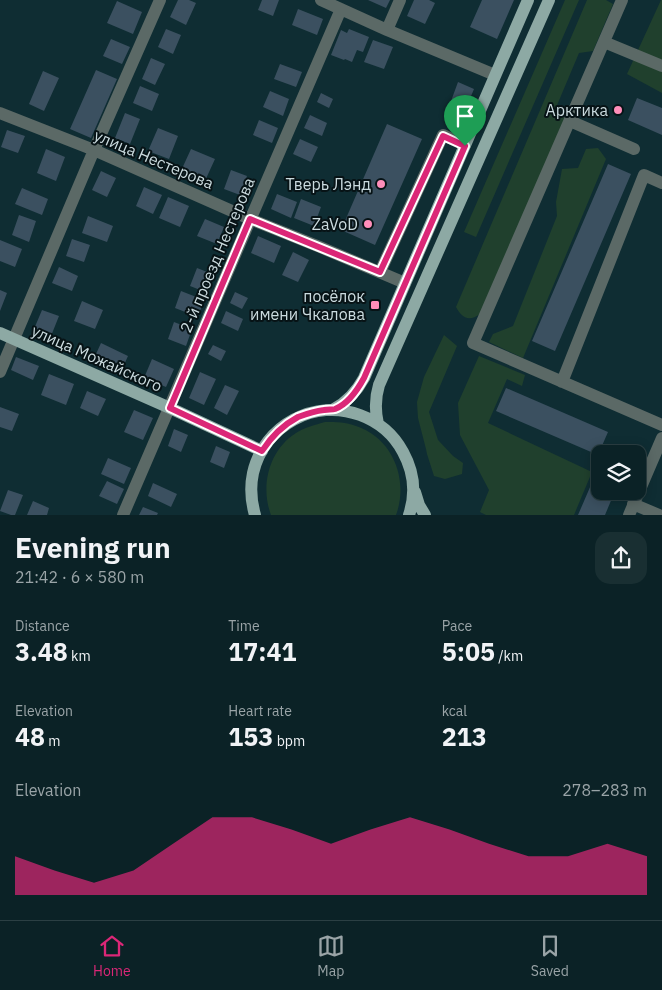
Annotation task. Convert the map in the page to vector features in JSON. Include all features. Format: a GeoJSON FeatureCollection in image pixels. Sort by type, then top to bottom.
{"type":"FeatureCollection","features":[{"type":"Feature","properties":{"kind":"main road"},"geometry":{"type":"LineString","coordinates":[[334,409],[350,398],[362,382],[528,0]]}},
{"type":"Feature","properties":{"kind":"main road"},"geometry":{"type":"LineString","coordinates":[[378,424],[376,398],[379,385],[549,0]]}},
{"type":"Feature","properties":{"kind":"main road","name":"улица Можайского"},"geometry":{"type":"LineString","coordinates":[[0,333],[262,451]]}},
{"type":"Feature","properties":{"kind":"main road"},"geometry":{"type":"LineString","coordinates":[[255,515],[252,482],[255,466],[262,451],[274,435],[297,418],[315,411],[334,409],[354,413],[378,424],[391,435],[405,455],[411,471],[417,499],[425,515]]}},
{"type":"Feature","properties":{"kind":"main road"},"geometry":{"type":"LineString","coordinates":[[409,515],[414,487]]}},
{"type":"Feature","properties":{"kind":"street"},"geometry":{"type":"LineString","coordinates":[[0,372],[160,0]]}},
{"type":"Feature","properties":{"kind":"street"},"geometry":{"type":"LineString","coordinates":[[321,0],[495,75]]}},
{"type":"Feature","properties":{"kind":"street"},"geometry":{"type":"LineString","coordinates":[[387,30],[400,0]]}},
{"type":"Feature","properties":{"kind":"street"},"geometry":{"type":"LineString","coordinates":[[620,1],[473,343],[662,425]]}},
{"type":"Feature","properties":{"kind":"street","name":"2-й проезд Нестерова"},"geometry":{"type":"LineString","coordinates":[[123,515],[341,9]]}},
{"type":"Feature","properties":{"kind":"street"},"geometry":{"type":"LineString","coordinates":[[604,42],[662,66]]}},
{"type":"Feature","properties":{"kind":"street","name":"улица Нестерова"},"geometry":{"type":"LineString","coordinates":[[0,113],[94,150],[250,219],[405,283]]}},
{"type":"Feature","properties":{"kind":"street"},"geometry":{"type":"LineString","coordinates":[[570,121],[634,149]]}},
{"type":"Feature","properties":{"kind":"street"},"geometry":{"type":"LineString","coordinates":[[380,272],[443,136],[465,146]]}},
{"type":"Feature","properties":{"kind":"street"},"geometry":{"type":"LineString","coordinates":[[562,382],[644,175],[662,183]]}},
{"type":"Feature","properties":{"kind":"street"},"geometry":{"type":"LineString","coordinates":[[659,515],[631,510],[662,438]]}},
{"type":"Feature","properties":{"kind":"green space"},"geometry":{"type":"Polygon","coordinates":[[[565,0],[579,0],[476,237],[464,232],[565,0]]]}},
{"type":"Feature","properties":{"kind":"green space"},"geometry":{"type":"Polygon","coordinates":[[[587,0],[606,0],[613,4],[593,51],[579,53],[555,110],[565,118],[480,314],[472,318],[466,318],[456,307],[587,0]]]}},
{"type":"Feature","properties":{"kind":"green space"},"geometry":{"type":"Polygon","coordinates":[[[662,0],[662,93],[627,74],[662,0]]]}},
{"type":"Feature","properties":{"kind":"green space"},"geometry":{"type":"Polygon","coordinates":[[[598,148],[606,159],[523,358],[489,342],[493,334],[513,326],[557,216],[556,202],[562,169],[578,168],[586,149],[598,148]]]}},
{"type":"Feature","properties":{"kind":"green space"},"geometry":{"type":"Polygon","coordinates":[[[444,335],[457,346],[429,412],[438,440],[453,456],[463,463],[462,474],[445,479],[434,476],[418,418],[417,402],[424,377],[444,335]]]}},
{"type":"Feature","properties":{"kind":"green space"},"geometry":{"type":"Polygon","coordinates":[[[479,356],[525,375],[522,386],[507,379],[488,423],[591,472],[574,515],[486,515],[480,512],[489,490],[460,435],[458,403],[479,356]]]}},
{"type":"Feature","properties":{"kind":"green space"},"geometry":{"type":"Polygon","coordinates":[[[325,422],[345,423],[356,426],[380,440],[388,450],[395,462],[399,475],[400,502],[396,515],[271,515],[266,492],[269,470],[273,459],[279,449],[296,433],[325,422]]]}},
{"type":"Feature","properties":{"kind":"building"},"geometry":{"type":"Polygon","coordinates":[[[178,0],[189,0],[196,3],[186,25],[170,17],[178,0]]]}},
{"type":"Feature","properties":{"kind":"building"},"geometry":{"type":"Polygon","coordinates":[[[262,0],[279,0],[273,16],[258,10],[262,0]]]}},
{"type":"Feature","properties":{"kind":"building"},"geometry":{"type":"Polygon","coordinates":[[[368,0],[390,0],[386,8],[368,0]]]}},
{"type":"Feature","properties":{"kind":"building"},"geometry":{"type":"Polygon","coordinates":[[[414,0],[429,0],[435,3],[425,24],[407,16],[414,0]]]}},
{"type":"Feature","properties":{"kind":"building"},"geometry":{"type":"Polygon","coordinates":[[[482,0],[514,0],[497,39],[470,27],[482,0]]]}},
{"type":"Feature","properties":{"kind":"building"},"geometry":{"type":"Polygon","coordinates":[[[117,1],[142,12],[133,34],[107,23],[117,1]]]}},
{"type":"Feature","properties":{"kind":"building"},"geometry":{"type":"Polygon","coordinates":[[[298,9],[323,19],[317,35],[292,25],[298,9]]]}},
{"type":"Feature","properties":{"kind":"building"},"geometry":{"type":"Polygon","coordinates":[[[166,29],[181,35],[173,54],[158,47],[166,29]]]}},
{"type":"Feature","properties":{"kind":"building"},"geometry":{"type":"Polygon","coordinates":[[[349,29],[369,37],[363,52],[357,50],[352,62],[331,55],[341,30],[347,33],[349,29]]]}},
{"type":"Feature","properties":{"kind":"building"},"geometry":{"type":"Polygon","coordinates":[[[111,39],[130,47],[122,64],[103,56],[111,39]]]}},
{"type":"Feature","properties":{"kind":"building"},"geometry":{"type":"Polygon","coordinates":[[[373,40],[393,47],[384,69],[364,62],[373,40]]]}},
{"type":"Feature","properties":{"kind":"building"},"geometry":{"type":"Polygon","coordinates":[[[151,58],[165,64],[155,85],[142,79],[151,58]]]}},
{"type":"Feature","properties":{"kind":"building"},"geometry":{"type":"Polygon","coordinates":[[[280,64],[302,72],[296,87],[274,79],[280,64]]]}},
{"type":"Feature","properties":{"kind":"building"},"geometry":{"type":"Polygon","coordinates":[[[96,70],[117,79],[91,138],[70,129],[96,70]]]}},
{"type":"Feature","properties":{"kind":"building"},"geometry":{"type":"Polygon","coordinates":[[[43,71],[59,78],[44,111],[29,104],[43,71]]]}},
{"type":"Feature","properties":{"kind":"building"},"geometry":{"type":"Polygon","coordinates":[[[458,82],[474,89],[462,118],[447,112],[458,82]]]}},
{"type":"Feature","properties":{"kind":"building"},"geometry":{"type":"Polygon","coordinates":[[[140,86],[159,94],[152,111],[133,103],[140,86]]]}},
{"type":"Feature","properties":{"kind":"building"},"geometry":{"type":"Polygon","coordinates":[[[270,91],[289,99],[283,116],[263,107],[270,91]]]}},
{"type":"Feature","properties":{"kind":"building"},"geometry":{"type":"Polygon","coordinates":[[[321,93],[333,99],[329,108],[317,102],[321,93]]]}},
{"type":"Feature","properties":{"kind":"building"},"geometry":{"type":"Polygon","coordinates":[[[637,98],[662,108],[662,135],[628,120],[637,98]]]}},
{"type":"Feature","properties":{"kind":"building"},"geometry":{"type":"Polygon","coordinates":[[[125,113],[140,119],[130,144],[115,138],[125,113]]]}},
{"type":"Feature","properties":{"kind":"building"},"geometry":{"type":"Polygon","coordinates":[[[310,115],[327,123],[322,136],[304,128],[310,115]]]}},
{"type":"Feature","properties":{"kind":"building"},"geometry":{"type":"Polygon","coordinates":[[[259,120],[278,128],[272,143],[253,135],[259,120]]]}},
{"type":"Feature","properties":{"kind":"building","name":"Тверь Лэнд"},"geometry":{"type":"Polygon","coordinates":[[[387,124],[422,139],[375,245],[341,230],[387,124]]]}},
{"type":"Feature","properties":{"kind":"building"},"geometry":{"type":"Polygon","coordinates":[[[158,128],[178,136],[169,159],[148,151],[158,128]]]}},
{"type":"Feature","properties":{"kind":"building"},"geometry":{"type":"Polygon","coordinates":[[[7,130],[25,136],[18,153],[1,147],[7,130]]]}},
{"type":"Feature","properties":{"kind":"building"},"geometry":{"type":"Polygon","coordinates":[[[300,139],[318,147],[311,162],[293,154],[300,139]]]}},
{"type":"Feature","properties":{"kind":"building"},"geometry":{"type":"Polygon","coordinates":[[[46,149],[65,157],[56,181],[37,173],[46,149]]]}},
{"type":"Feature","properties":{"kind":"building"},"geometry":{"type":"Polygon","coordinates":[[[191,149],[215,159],[204,183],[180,173],[191,149]]]}},
{"type":"Feature","properties":{"kind":"building"},"geometry":{"type":"Polygon","coordinates":[[[608,164],[631,174],[555,351],[532,341],[608,164]]]}},
{"type":"Feature","properties":{"kind":"building"},"geometry":{"type":"Polygon","coordinates":[[[231,170],[247,176],[240,195],[224,189],[231,170]]]}},
{"type":"Feature","properties":{"kind":"building"},"geometry":{"type":"Polygon","coordinates":[[[101,171],[116,178],[107,197],[92,190],[101,171]]]}},
{"type":"Feature","properties":{"kind":"building"},"geometry":{"type":"Polygon","coordinates":[[[144,187],[162,195],[153,214],[136,206],[144,187]]]}},
{"type":"Feature","properties":{"kind":"building"},"geometry":{"type":"Polygon","coordinates":[[[22,188],[48,199],[42,215],[15,204],[22,188]]]}},
{"type":"Feature","properties":{"kind":"building"},"geometry":{"type":"Polygon","coordinates":[[[277,194],[297,202],[291,218],[271,209],[277,194]]]}},
{"type":"Feature","properties":{"kind":"building"},"geometry":{"type":"Polygon","coordinates":[[[168,197],[189,206],[180,227],[159,218],[168,197]]]}},
{"type":"Feature","properties":{"kind":"building"},"geometry":{"type":"Polygon","coordinates":[[[301,199],[321,207],[314,226],[294,218],[301,199]]]}},
{"type":"Feature","properties":{"kind":"building"},"geometry":{"type":"Polygon","coordinates":[[[19,215],[36,221],[29,242],[12,235],[19,215]]]}},
{"type":"Feature","properties":{"kind":"building"},"geometry":{"type":"Polygon","coordinates":[[[88,216],[113,226],[107,242],[82,233],[88,216]]]}},
{"type":"Feature","properties":{"kind":"building"},"geometry":{"type":"Polygon","coordinates":[[[205,219],[224,227],[217,244],[197,236],[205,219]]]}},
{"type":"Feature","properties":{"kind":"building"},"geometry":{"type":"Polygon","coordinates":[[[258,236],[281,246],[274,263],[251,253],[258,236]]]}},
{"type":"Feature","properties":{"kind":"building"},"geometry":{"type":"Polygon","coordinates":[[[72,239],[90,245],[84,262],[66,256],[72,239]]]}},
{"type":"Feature","properties":{"kind":"building"},"geometry":{"type":"Polygon","coordinates":[[[0,240],[22,249],[15,267],[0,261],[0,240]]]}},
{"type":"Feature","properties":{"kind":"building"},"geometry":{"type":"Polygon","coordinates":[[[293,252],[309,260],[298,282],[282,275],[293,252]]]}},
{"type":"Feature","properties":{"kind":"building"},"geometry":{"type":"Polygon","coordinates":[[[59,267],[78,276],[72,291],[52,283],[59,267]]]}},
{"type":"Feature","properties":{"kind":"building"},"geometry":{"type":"Polygon","coordinates":[[[197,268],[215,275],[208,293],[190,286],[197,268]]]}},
{"type":"Feature","properties":{"kind":"building"},"geometry":{"type":"Polygon","coordinates":[[[0,290],[7,293],[0,311],[0,290]]]}},
{"type":"Feature","properties":{"kind":"building"},"geometry":{"type":"Polygon","coordinates":[[[181,291],[204,300],[198,317],[175,308],[181,291]]]}},
{"type":"Feature","properties":{"kind":"building"},"geometry":{"type":"Polygon","coordinates":[[[235,292],[248,298],[242,309],[230,303],[235,292]]]}},
{"type":"Feature","properties":{"kind":"building"},"geometry":{"type":"Polygon","coordinates":[[[82,301],[103,310],[95,329],[74,321],[82,301]]]}},
{"type":"Feature","properties":{"kind":"building"},"geometry":{"type":"Polygon","coordinates":[[[42,310],[59,316],[51,336],[34,329],[42,310]]]}},
{"type":"Feature","properties":{"kind":"building"},"geometry":{"type":"Polygon","coordinates":[[[226,311],[243,319],[238,331],[221,323],[226,311]]]}},
{"type":"Feature","properties":{"kind":"building"},"geometry":{"type":"Polygon","coordinates":[[[174,322],[192,329],[186,346],[168,339],[174,322]]]}},
{"type":"Feature","properties":{"kind":"building"},"geometry":{"type":"Polygon","coordinates":[[[101,343],[128,356],[123,367],[96,354],[101,343]]]}},
{"type":"Feature","properties":{"kind":"building"},"geometry":{"type":"Polygon","coordinates":[[[213,345],[226,351],[221,361],[208,354],[213,345]]]}},
{"type":"Feature","properties":{"kind":"building"},"geometry":{"type":"Polygon","coordinates":[[[16,357],[39,366],[33,380],[11,370],[16,357]]]}},
{"type":"Feature","properties":{"kind":"building"},"geometry":{"type":"Polygon","coordinates":[[[152,359],[174,369],[166,387],[144,378],[152,359]]]}},
{"type":"Feature","properties":{"kind":"building"},"geometry":{"type":"Polygon","coordinates":[[[200,372],[216,379],[204,405],[189,398],[200,372]]]}},
{"type":"Feature","properties":{"kind":"building"},"geometry":{"type":"Polygon","coordinates":[[[49,374],[74,384],[66,405],[41,395],[49,374]]]}},
{"type":"Feature","properties":{"kind":"building"},"geometry":{"type":"Polygon","coordinates":[[[225,385],[239,391],[227,415],[214,408],[225,385]]]}},
{"type":"Feature","properties":{"kind":"building"},"geometry":{"type":"Polygon","coordinates":[[[506,388],[608,432],[602,445],[591,445],[591,452],[496,411],[506,388]]]}},
{"type":"Feature","properties":{"kind":"building"},"geometry":{"type":"Polygon","coordinates":[[[87,391],[106,399],[98,416],[80,408],[87,391]]]}},
{"type":"Feature","properties":{"kind":"building"},"geometry":{"type":"Polygon","coordinates":[[[0,407],[19,414],[12,431],[0,427],[0,407]]]}},
{"type":"Feature","properties":{"kind":"building"},"geometry":{"type":"Polygon","coordinates":[[[134,410],[153,418],[143,440],[124,432],[134,410]]]}},
{"type":"Feature","properties":{"kind":"building"},"geometry":{"type":"Polygon","coordinates":[[[174,429],[188,435],[181,452],[168,446],[174,429]]]}},
{"type":"Feature","properties":{"kind":"building"},"geometry":{"type":"Polygon","coordinates":[[[216,446],[230,452],[224,468],[210,462],[216,446]]]}},
{"type":"Feature","properties":{"kind":"building"},"geometry":{"type":"Polygon","coordinates":[[[108,458],[131,468],[124,484],[101,474],[108,458]]]}},
{"type":"Feature","properties":{"kind":"building"},"geometry":{"type":"Polygon","coordinates":[[[107,481],[124,489],[117,504],[99,496],[107,481]]]}},
{"type":"Feature","properties":{"kind":"building"},"geometry":{"type":"Polygon","coordinates":[[[153,483],[177,494],[171,507],[148,496],[153,483]]]}},
{"type":"Feature","properties":{"kind":"building"},"geometry":{"type":"Polygon","coordinates":[[[591,485],[591,500],[611,500],[605,515],[578,515],[591,485]]]}},
{"type":"Feature","properties":{"kind":"building"},"geometry":{"type":"Polygon","coordinates":[[[8,490],[23,495],[15,515],[0,511],[8,490]]]}},
{"type":"Feature","properties":{"kind":"building"},"geometry":{"type":"Polygon","coordinates":[[[33,501],[49,508],[47,515],[27,515],[33,501]]]}},
{"type":"Feature","properties":{"kind":"building"},"geometry":{"type":"Polygon","coordinates":[[[143,507],[158,513],[157,515],[139,515],[143,507]]]}},
{"type":"Feature","properties":{"kind":"place","name":"Арктика"},"geometry":{"type":"Point","coordinates":[618,110]}},
{"type":"Feature","properties":{"kind":"place","name":"Тверь Лэнд"},"geometry":{"type":"Point","coordinates":[381,184]}},
{"type":"Feature","properties":{"kind":"place","name":"ZaVoD"},"geometry":{"type":"Point","coordinates":[368,224]}},
{"type":"Feature","properties":{"kind":"place","name":"посёлок имени Чкалова"},"geometry":{"type":"Point","coordinates":[375,305]}},
{"type":"Feature","properties":{"kind":"route"},"geometry":{"type":"LineString","coordinates":[[443,136],[465,146],[364,378],[343,404],[334,409],[315,411],[288,423],[274,435],[262,451],[170,408],[250,219],[380,272],[443,136]]}}]}
